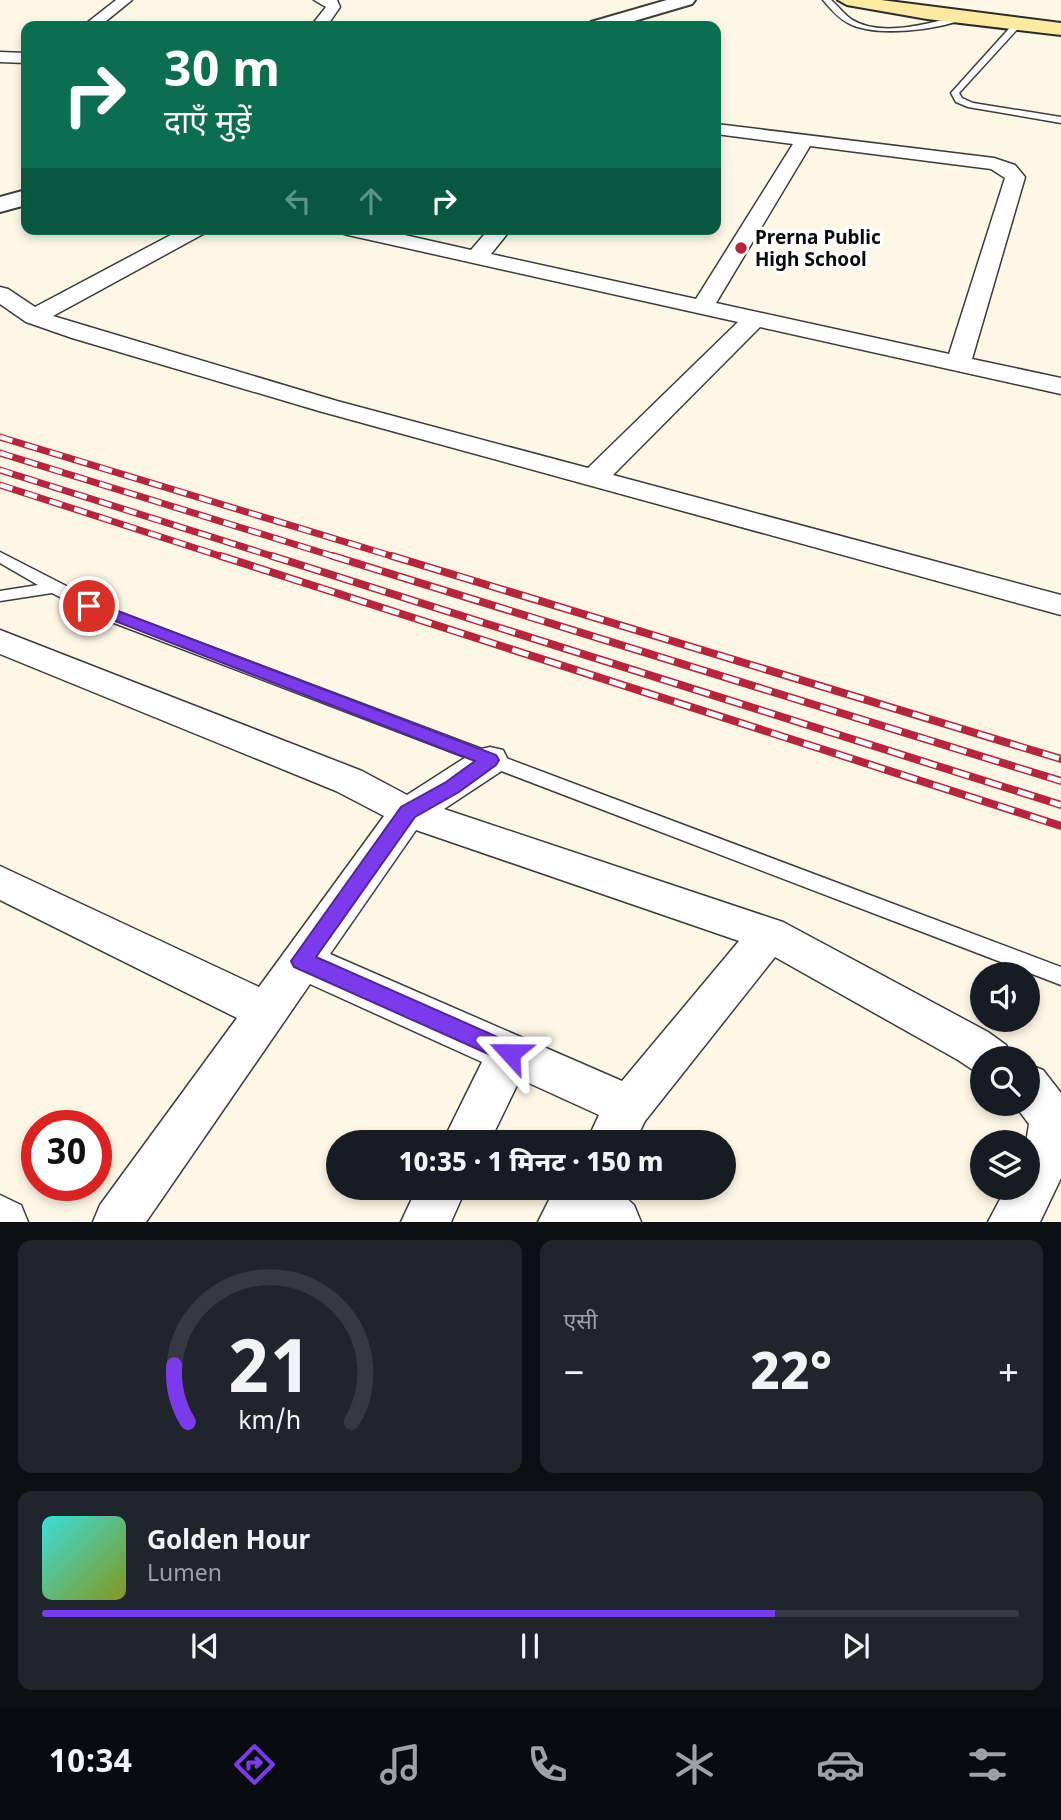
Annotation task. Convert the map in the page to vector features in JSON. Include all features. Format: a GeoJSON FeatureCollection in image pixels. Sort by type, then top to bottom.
{"type":"FeatureCollection","features":[{"type":"Feature","properties":{"kind":"main road"},"geometry":{"type":"LineString","coordinates":[[847,0],[964,18],[1061,29]]}},
{"type":"Feature","properties":{"kind":"main road"},"geometry":{"type":"LineString","coordinates":[[897,0],[1061,19]]}},
{"type":"Feature","properties":{"kind":"street"},"geometry":{"type":"LineString","coordinates":[[98,21],[125,0]]}},
{"type":"Feature","properties":{"kind":"street"},"geometry":{"type":"LineString","coordinates":[[321,0],[333,7],[323,21]]}},
{"type":"Feature","properties":{"kind":"street"},"geometry":{"type":"LineString","coordinates":[[615,21],[687,0]]}},
{"type":"Feature","properties":{"kind":"street"},"geometry":{"type":"LineString","coordinates":[[0,57],[21,58]]}},
{"type":"Feature","properties":{"kind":"street"},"geometry":{"type":"LineString","coordinates":[[721,130],[994,164],[1009,169],[1015,177],[959,363]]}},
{"type":"Feature","properties":{"kind":"street"},"geometry":{"type":"LineString","coordinates":[[702,308],[806,140]]}},
{"type":"Feature","properties":{"kind":"street"},"geometry":{"type":"LineString","coordinates":[[0,205],[21,199]]}},
{"type":"Feature","properties":{"kind":"street"},"geometry":{"type":"LineString","coordinates":[[34,317],[187,235]]}},
{"type":"Feature","properties":{"kind":"street"},"geometry":{"type":"LineString","coordinates":[[375,235],[1061,386]]}},
{"type":"Feature","properties":{"kind":"street"},"geometry":{"type":"LineString","coordinates":[[476,257],[496,235]]}},
{"type":"Feature","properties":{"kind":"street"},"geometry":{"type":"LineString","coordinates":[[0,294],[34,317],[328,406],[1061,605]]}},
{"type":"Feature","properties":{"kind":"street"},"geometry":{"type":"LineString","coordinates":[[595,477],[755,319]]}},
{"type":"Feature","properties":{"kind":"street"},"geometry":{"type":"LineString","coordinates":[[0,641],[349,781],[408,812],[769,934],[973,1046]]}},
{"type":"Feature","properties":{"kind":"street"},"geometry":{"type":"LineString","coordinates":[[117,1222],[408,812],[452,787],[490,760]]}},
{"type":"Feature","properties":{"kind":"street"},"geometry":{"type":"LineString","coordinates":[[0,881],[266,1011]]}},
{"type":"Feature","properties":{"kind":"street"},"geometry":{"type":"LineString","coordinates":[[615,1130],[629,1106],[769,934]]}},
{"type":"Feature","properties":{"kind":"street"},"geometry":{"type":"LineString","coordinates":[[302,961],[629,1106]]}},
{"type":"Feature","properties":{"kind":"street"},"geometry":{"type":"LineString","coordinates":[[472,1130],[510,1053]]}},
{"type":"Feature","properties":{"kind":"street"},"geometry":{"type":"LineString","coordinates":[[1012,1222],[1037,1185],[1048,1154],[1053,1119],[1040,1102]]}},
{"type":"Feature","properties":{"kind":"street"},"geometry":{"type":"LineString","coordinates":[[425,1222],[436,1200]]}},
{"type":"Feature","properties":{"kind":"street"},"geometry":{"type":"LineString","coordinates":[[576,1200],[617,1222]]}},
{"type":"Feature","properties":{"kind":"lane"},"geometry":{"type":"LineString","coordinates":[[827,0],[848,20],[877,28],[908,28],[964,18]]}},
{"type":"Feature","properties":{"kind":"lane"},"geometry":{"type":"LineString","coordinates":[[1018,24],[955,93],[958,100],[971,105],[1061,120]]}},
{"type":"Feature","properties":{"kind":"lane"},"geometry":{"type":"LineString","coordinates":[[0,557],[107,614],[1061,976]]}},
{"type":"Feature","properties":{"kind":"lane"},"geometry":{"type":"LineString","coordinates":[[0,596],[54,588]]}},
{"type":"Feature","properties":{"kind":"railway"},"geometry":{"type":"LineString","coordinates":[[0,437],[398,558]]}},
{"type":"Feature","properties":{"kind":"railway"},"geometry":{"type":"LineString","coordinates":[[0,453],[339,558]]}},
{"type":"Feature","properties":{"kind":"railway"},"geometry":{"type":"LineString","coordinates":[[0,470],[278,558]]}},
{"type":"Feature","properties":{"kind":"railway"},"geometry":{"type":"LineString","coordinates":[[0,485],[226,558]]}},
{"type":"Feature","properties":{"kind":"railway"},"geometry":{"type":"LineString","coordinates":[[221,556],[1061,826]]}},
{"type":"Feature","properties":{"kind":"railway"},"geometry":{"type":"LineString","coordinates":[[272,556],[1061,805]]}},
{"type":"Feature","properties":{"kind":"railway"},"geometry":{"type":"LineString","coordinates":[[333,556],[1061,781]]}},
{"type":"Feature","properties":{"kind":"railway"},"geometry":{"type":"LineString","coordinates":[[392,556],[1061,759]]}},
{"type":"Feature","properties":{"kind":"place","name":"Prerna Public High School"},"geometry":{"type":"Point","coordinates":[741,248]}},
{"type":"Feature","properties":{"kind":"route"},"geometry":{"type":"LineString","coordinates":[[89,606],[490,760],[452,787],[408,812],[302,961],[510,1053]]}}]}
